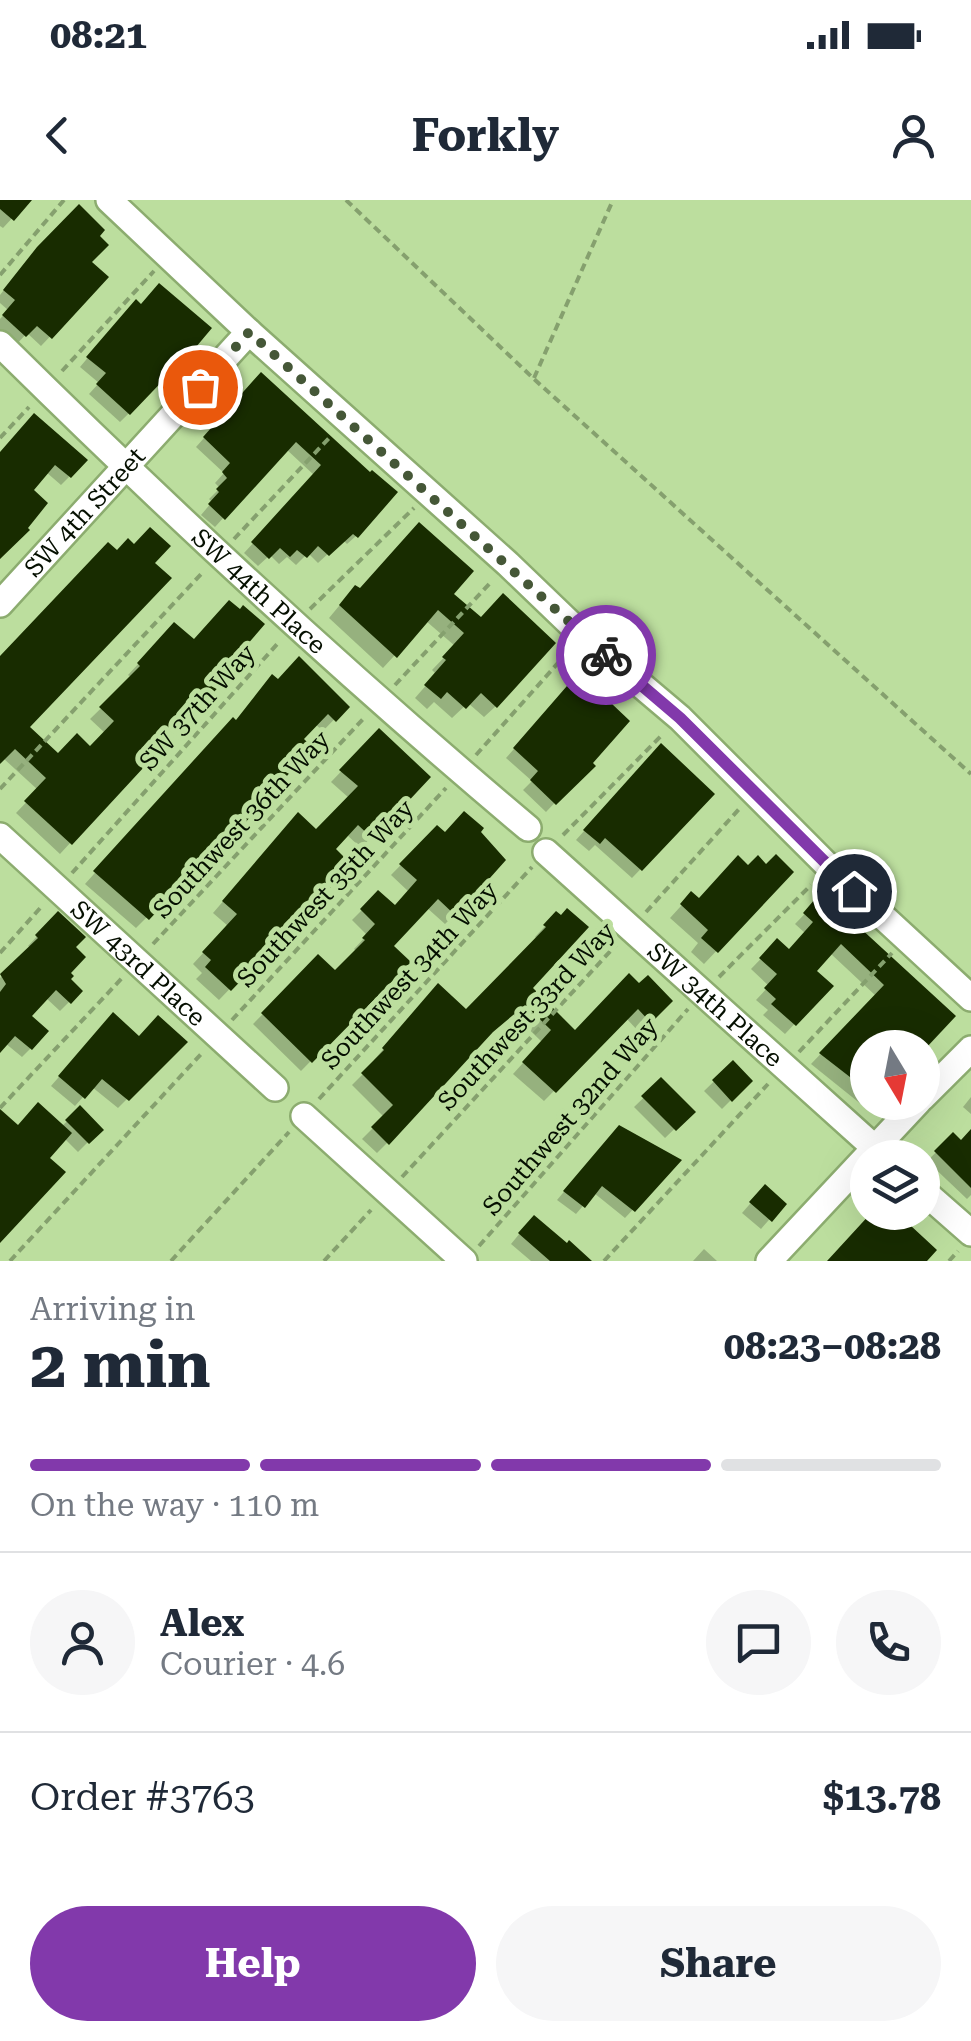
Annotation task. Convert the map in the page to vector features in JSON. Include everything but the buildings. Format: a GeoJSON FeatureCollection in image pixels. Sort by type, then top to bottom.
{"type":"FeatureCollection","features":[{"type":"Feature","properties":{"kind":"street"},"geometry":{"type":"LineString","coordinates":[[109,200],[583,636],[680,718],[829,868],[971,998]]}},
{"type":"Feature","properties":{"kind":"street","name":"SW 4th Street"},"geometry":{"type":"LineString","coordinates":[[0,604],[249,332]]}},
{"type":"Feature","properties":{"kind":"street","name":"SW 44th Place"},"geometry":{"type":"LineString","coordinates":[[0,344],[127,468],[528,828]]}},
{"type":"Feature","properties":{"kind":"street","name":"SW 43rd Place"},"geometry":{"type":"LineString","coordinates":[[0,836],[275,1088]]}},
{"type":"Feature","properties":{"kind":"street","name":"SW 34th Place"},"geometry":{"type":"LineString","coordinates":[[546,852],[867,1140]]}},
{"type":"Feature","properties":{"kind":"street"},"geometry":{"type":"LineString","coordinates":[[940,1080],[971,1049]]}},
{"type":"Feature","properties":{"kind":"street"},"geometry":{"type":"LineString","coordinates":[[304,1116],[388,1192],[472,1254]]}},
{"type":"Feature","properties":{"kind":"street"},"geometry":{"type":"LineString","coordinates":[[889,1140],[905,1120]]}},
{"type":"Feature","properties":{"kind":"street"},"geometry":{"type":"LineString","coordinates":[[768,1261],[850,1181]]}},
{"type":"Feature","properties":{"kind":"street"},"geometry":{"type":"LineString","coordinates":[[940,1206],[971,1233]]}},
{"type":"Feature","properties":{"kind":"path"},"geometry":{"type":"LineString","coordinates":[[0,276],[64,200]]}},
{"type":"Feature","properties":{"kind":"path"},"geometry":{"type":"LineString","coordinates":[[346,200],[534,379],[971,774]]}},
{"type":"Feature","properties":{"kind":"path"},"geometry":{"type":"LineString","coordinates":[[534,379],[614,200]]}},
{"type":"Feature","properties":{"kind":"path"},"geometry":{"type":"LineString","coordinates":[[0,438],[168,256]]}},
{"type":"Feature","properties":{"kind":"path"},"geometry":{"type":"LineString","coordinates":[[0,789],[348,419]]}},
{"type":"Feature","properties":{"kind":"path","name":"SW 37th Way"},"geometry":{"type":"LineString","coordinates":[[0,953],[296,622],[428,494]]}},
{"type":"Feature","properties":{"kind":"path","name":"Southwest 36th Way"},"geometry":{"type":"LineString","coordinates":[[0,1108],[508,564]]}},
{"type":"Feature","properties":{"kind":"path","name":"Southwest 35th Way"},"geometry":{"type":"LineString","coordinates":[[10,1261],[583,636]]}},
{"type":"Feature","properties":{"kind":"path","name":"Southwest 34th Way"},"geometry":{"type":"LineString","coordinates":[[171,1261],[546,852],[680,718]]}},
{"type":"Feature","properties":{"kind":"path","name":"Southwest 33rd Way"},"geometry":{"type":"LineString","coordinates":[[324,1261],[753,793]]}},
{"type":"Feature","properties":{"kind":"path","name":"Southwest 32nd Way"},"geometry":{"type":"LineString","coordinates":[[472,1254],[701,994],[829,868]]}},
{"type":"Feature","properties":{"kind":"path"},"geometry":{"type":"LineString","coordinates":[[604,1261],[906,939]]}},
{"type":"Feature","properties":{"kind":"way so far"},"geometry":{"type":"LineString","coordinates":[[200,387],[249,332],[606,655]]}},
{"type":"Feature","properties":{"kind":"route"},"geometry":{"type":"LineString","coordinates":[[606,655],[680,718],[854,891]]}}]}
